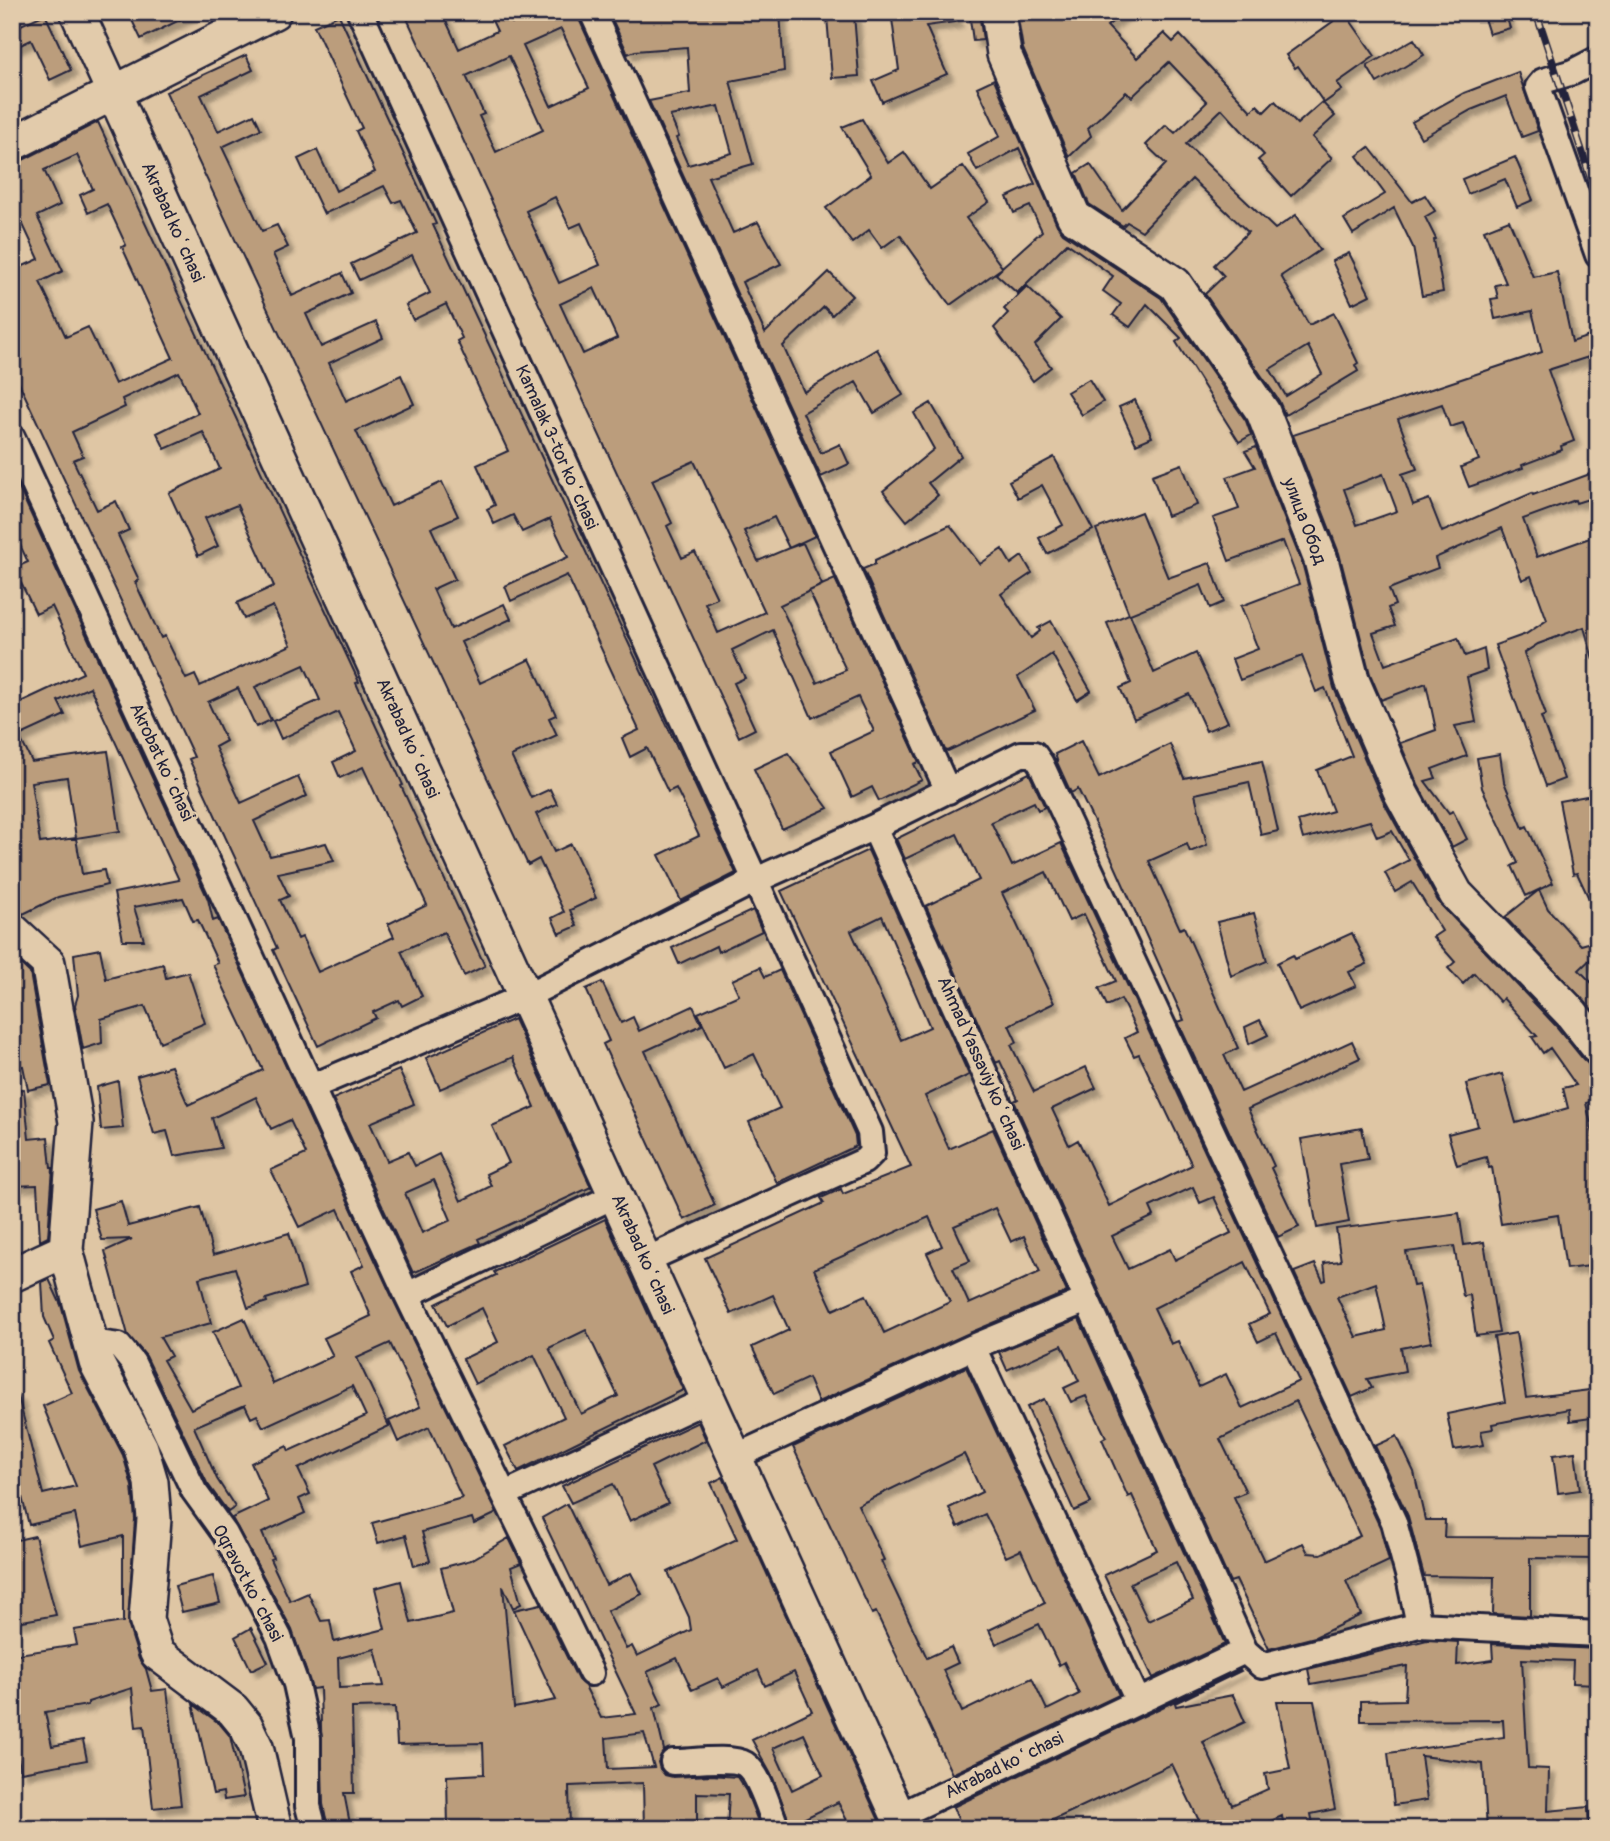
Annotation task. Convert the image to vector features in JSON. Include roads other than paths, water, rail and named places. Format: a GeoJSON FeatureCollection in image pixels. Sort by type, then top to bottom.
{"type":"FeatureCollection","features":[{"type":"Feature","properties":{"kind":"street","name":"Akrabad koʻchasi"},"geometry":{"type":"LineString","coordinates":[[77,12],[901,1822],[1138,1701],[1245,1651]]}},
{"type":"Feature","properties":{"kind":"street"},"geometry":{"type":"LineString","coordinates":[[12,144],[274,12]]}},
{"type":"Feature","properties":{"kind":"street","name":"Kamalak 3-tor koʻchasi"},"geometry":{"type":"LineString","coordinates":[[360,12],[870,1132],[872,1153],[864,1161],[646,1260]]}},
{"type":"Feature","properties":{"kind":"street"},"geometry":{"type":"LineString","coordinates":[[592,12],[948,791]]}},
{"type":"Feature","properties":{"kind":"street","name":"улица Обод"},"geometry":{"type":"LineString","coordinates":[[998,12],[1004,54],[1073,217],[1175,284],[1263,412],[1321,559],[1352,680],[1401,793],[1456,894],[1572,1014],[1598,1047]]}},
{"type":"Feature","properties":{"kind":"street"},"geometry":{"type":"LineString","coordinates":[[1598,59],[1573,72],[1543,82],[1538,87],[1598,255]]}},
{"type":"Feature","properties":{"kind":"street","name":"Akrobat koʻchasi"},"geometry":{"type":"LineString","coordinates":[[12,437],[407,1295],[591,1673]]}},
{"type":"Feature","properties":{"kind":"street"},"geometry":{"type":"LineString","coordinates":[[311,1087],[526,996],[754,881],[874,827],[1021,754],[1034,754],[1394,1522],[1419,1625]]}},
{"type":"Feature","properties":{"kind":"street","name":"Ahmad Yassaviy koʻchasi"},"geometry":{"type":"LineString","coordinates":[[874,827],[1245,1651]]}},
{"type":"Feature","properties":{"kind":"street"},"geometry":{"type":"LineString","coordinates":[[12,930],[48,963],[76,1122],[66,1250],[96,1362],[141,1448],[151,1482],[154,1519],[146,1619],[150,1634],[157,1653],[233,1710],[246,1727],[256,1747],[275,1829]]}},
{"type":"Feature","properties":{"kind":"street"},"geometry":{"type":"LineString","coordinates":[[407,1295],[616,1195]]}},
{"type":"Feature","properties":{"kind":"street"},"geometry":{"type":"LineString","coordinates":[[12,1275],[66,1250]]}},
{"type":"Feature","properties":{"kind":"street"},"geometry":{"type":"LineString","coordinates":[[735,1457],[973,1346],[1087,1300]]}},
{"type":"Feature","properties":{"kind":"street","name":"Oqravot koʻchasi"},"geometry":{"type":"LineString","coordinates":[[90,1342],[119,1346],[133,1363],[194,1491],[226,1534],[279,1637],[296,1684],[308,1738],[308,1807],[314,1829]]}},
{"type":"Feature","properties":{"kind":"street"},"geometry":{"type":"LineString","coordinates":[[973,1346],[1138,1701]]}},
{"type":"Feature","properties":{"kind":"street"},"geometry":{"type":"LineString","coordinates":[[505,1494],[709,1399]]}},
{"type":"Feature","properties":{"kind":"street"},"geometry":{"type":"LineString","coordinates":[[1245,1651],[1262,1666],[1419,1625],[1598,1634]]}},
{"type":"Feature","properties":{"kind":"street"},"geometry":{"type":"LineString","coordinates":[[673,1762],[735,1761],[746,1765],[756,1777],[777,1829]]}},
{"type":"Feature","properties":{"kind":"railway"},"geometry":{"type":"LineString","coordinates":[[1536,12],[1598,200]]}}]}
